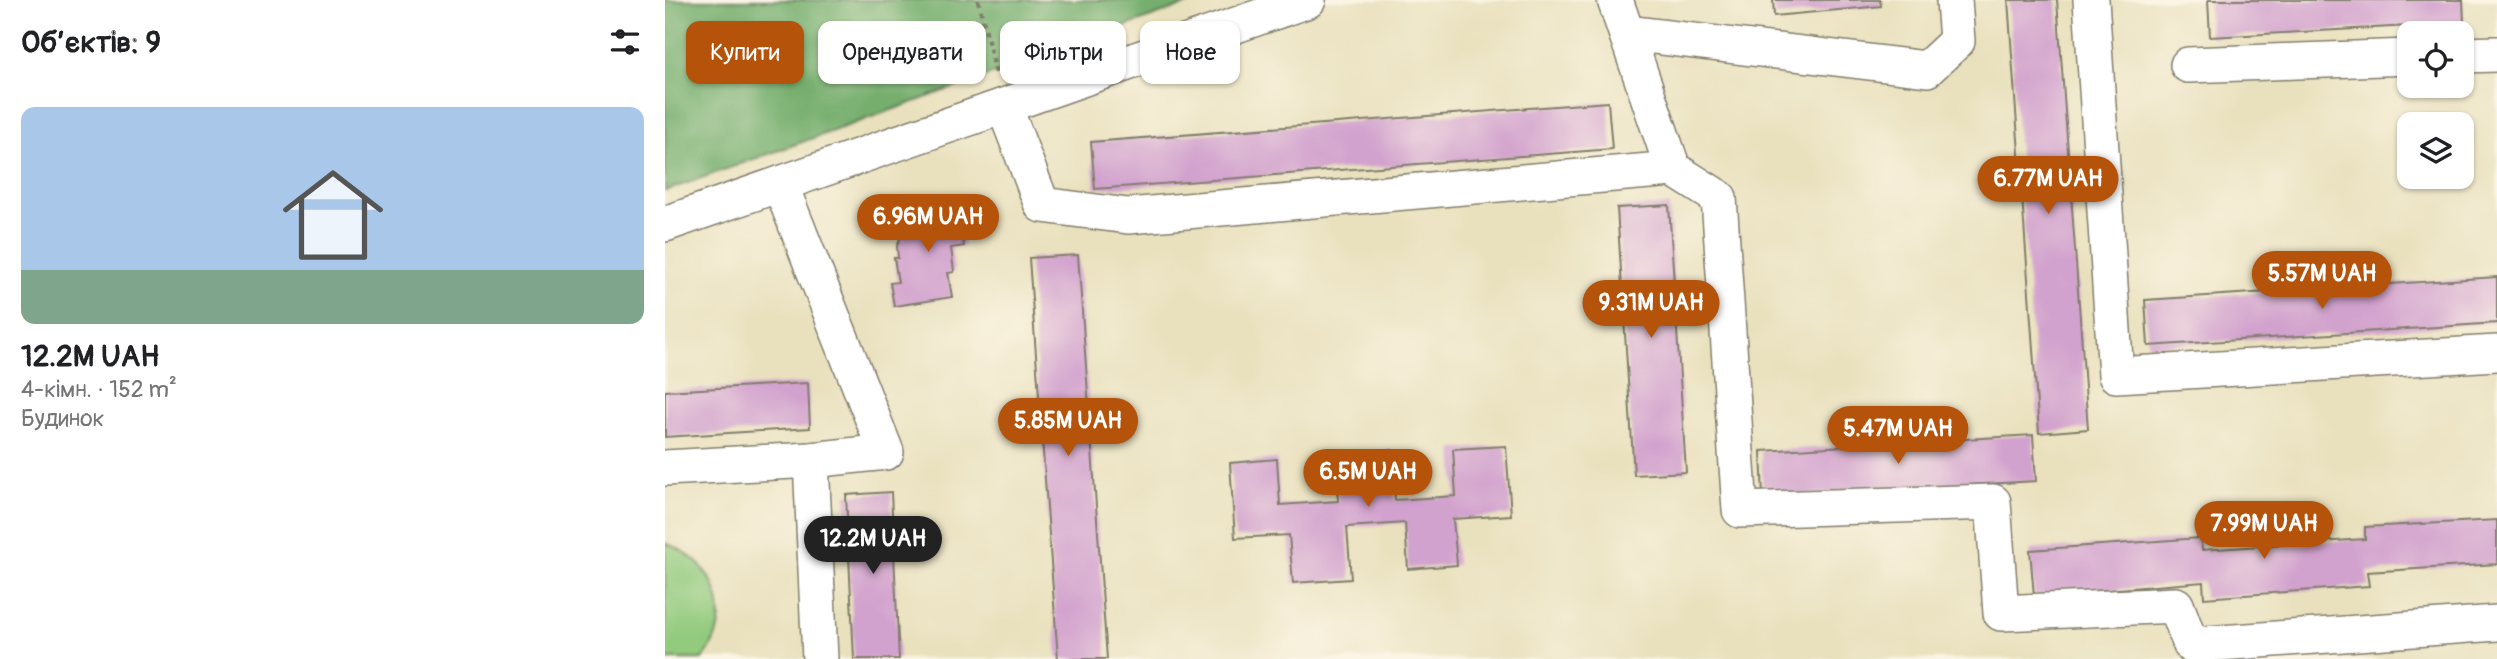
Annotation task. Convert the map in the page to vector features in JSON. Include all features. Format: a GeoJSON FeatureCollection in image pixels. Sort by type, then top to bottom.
{"type":"FeatureCollection","features":[{"type":"Feature","properties":{"kind":"street"},"geometry":{"type":"LineString","coordinates":[[665,224],[1308,0]]}},
{"type":"Feature","properties":{"kind":"street"},"geometry":{"type":"LineString","coordinates":[[1615,0],[1673,169]]}},
{"type":"Feature","properties":{"kind":"street"},"geometry":{"type":"LineString","coordinates":[[1628,33],[1927,69],[1957,41],[1954,0]]}},
{"type":"Feature","properties":{"kind":"street"},"geometry":{"type":"LineString","coordinates":[[2091,0],[2116,375],[2497,353]]}},
{"type":"Feature","properties":{"kind":"street"},"geometry":{"type":"LineString","coordinates":[[2474,55],[2497,54]]}},
{"type":"Feature","properties":{"kind":"street"},"geometry":{"type":"LineString","coordinates":[[2188,65],[2397,57]]}},
{"type":"Feature","properties":{"kind":"street"},"geometry":{"type":"LineString","coordinates":[[1004,106],[1042,205],[1128,216],[1673,169],[1719,198],[1740,510],[1993,502],[2001,613],[2176,605],[2191,645],[2497,623]]}},
{"type":"Feature","properties":{"kind":"street"},"geometry":{"type":"LineString","coordinates":[[665,468],[811,460],[885,452],[780,184]]}},
{"type":"Feature","properties":{"kind":"street"},"geometry":{"type":"LineString","coordinates":[[811,460],[820,659]]}},
{"type":"Feature","properties":{"kind":"path"},"geometry":{"type":"LineString","coordinates":[[978,0],[1004,106]]}},
{"type":"Feature","properties":{"kind":"green space"},"geometry":{"type":"Polygon","coordinates":[[[665,0],[1199,0],[1126,26],[1126,21],[1000,21],[1000,71],[986,76],[986,21],[818,21],[818,84],[964,84],[665,191],[665,0]]]}},
{"type":"Feature","properties":{"kind":"green space"},"geometry":{"type":"Polygon","coordinates":[[[665,543],[697,562],[716,591],[719,625],[713,642],[702,659],[665,659],[665,543]]]}},
{"type":"Feature","properties":{"kind":"building"},"geometry":{"type":"Polygon","coordinates":[[[1773,0],[1880,0],[1881,6],[1774,16],[1773,0]]]}},
{"type":"Feature","properties":{"kind":"building"},"geometry":{"type":"Polygon","coordinates":[[[2008,0],[2057,0],[2088,429],[2039,433],[2008,0]]]}},
{"type":"Feature","properties":{"kind":"building"},"geometry":{"type":"Polygon","coordinates":[[[2208,0],[2463,0],[2464,21],[2397,21],[2397,27],[2210,37],[2208,0]]]}},
{"type":"Feature","properties":{"kind":"building"},"geometry":{"type":"Polygon","coordinates":[[[1608,102],[1612,149],[1095,189],[1091,142],[1608,102]]]}},
{"type":"Feature","properties":{"kind":"building"},"geometry":{"type":"Polygon","coordinates":[[[961,197],[964,218],[960,219],[964,246],[951,248],[954,272],[948,273],[952,297],[894,306],[890,283],[898,282],[894,258],[898,258],[897,246],[903,232],[916,222],[925,220],[922,203],[961,197]]]}},
{"type":"Feature","properties":{"kind":"building"},"geometry":{"type":"Polygon","coordinates":[[[1669,205],[1686,472],[1634,475],[1617,208],[1669,205]]]}},
{"type":"Feature","properties":{"kind":"building"},"geometry":{"type":"Polygon","coordinates":[[[1078,255],[1107,659],[1058,659],[1029,258],[1078,255]]]}},
{"type":"Feature","properties":{"kind":"building"},"geometry":{"type":"Polygon","coordinates":[[[2497,277],[2497,323],[2148,346],[2145,300],[2497,277]]]}},
{"type":"Feature","properties":{"kind":"building"},"geometry":{"type":"Polygon","coordinates":[[[808,383],[810,428],[665,437],[665,391],[808,383]]]}},
{"type":"Feature","properties":{"kind":"building"},"geometry":{"type":"Polygon","coordinates":[[[2033,435],[2036,481],[1763,497],[1761,451],[2033,435]]]}},
{"type":"Feature","properties":{"kind":"building"},"geometry":{"type":"Polygon","coordinates":[[[1506,446],[1511,515],[1453,519],[1457,565],[1408,569],[1405,523],[1347,527],[1351,579],[1293,583],[1289,535],[1235,538],[1230,463],[1277,459],[1280,505],[1338,501],[1334,454],[1392,450],[1395,500],[1456,496],[1453,449],[1506,446]]]}},
{"type":"Feature","properties":{"kind":"building"},"geometry":{"type":"Polygon","coordinates":[[[891,492],[899,659],[854,659],[846,495],[891,492]]]}},
{"type":"Feature","properties":{"kind":"building"},"geometry":{"type":"Polygon","coordinates":[[[2497,520],[2497,564],[2367,572],[2369,586],[2204,598],[2203,582],[2034,596],[2030,550],[2200,538],[2202,550],[2365,539],[2365,527],[2497,520]]]}}]}
